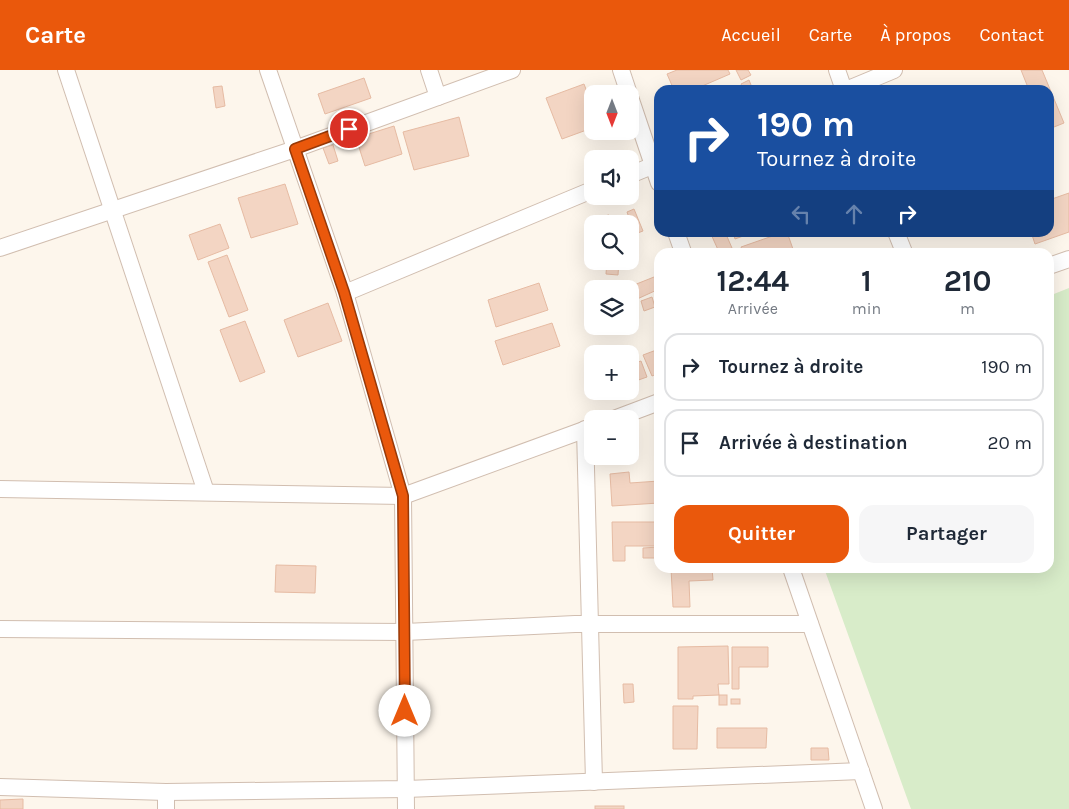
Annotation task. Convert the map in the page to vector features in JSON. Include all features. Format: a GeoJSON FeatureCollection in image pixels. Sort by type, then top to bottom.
{"type":"FeatureCollection","features":[{"type":"Feature","properties":{"kind":"street"},"geometry":{"type":"LineString","coordinates":[[66,70],[206,492]]}},
{"type":"Feature","properties":{"kind":"street"},"geometry":{"type":"LineString","coordinates":[[268,70],[344,292],[403,496],[406,809]]}},
{"type":"Feature","properties":{"kind":"street"},"geometry":{"type":"LineString","coordinates":[[429,70],[438,97]]}},
{"type":"Feature","properties":{"kind":"street"},"geometry":{"type":"LineString","coordinates":[[0,248],[295,149],[512,70]]}},
{"type":"Feature","properties":{"kind":"street"},"geometry":{"type":"LineString","coordinates":[[621,70],[626,85]]}},
{"type":"Feature","properties":{"kind":"street"},"geometry":{"type":"LineString","coordinates":[[837,70],[843,85]]}},
{"type":"Feature","properties":{"kind":"street"},"geometry":{"type":"LineString","coordinates":[[857,85],[894,70]]}},
{"type":"Feature","properties":{"kind":"street"},"geometry":{"type":"LineString","coordinates":[[639,119],[654,159]]}},
{"type":"Feature","properties":{"kind":"street"},"geometry":{"type":"LineString","coordinates":[[639,171],[654,165]]}},
{"type":"Feature","properties":{"kind":"street"},"geometry":{"type":"LineString","coordinates":[[344,292],[584,193]]}},
{"type":"Feature","properties":{"kind":"street"},"geometry":{"type":"LineString","coordinates":[[1054,264],[1069,259]]}},
{"type":"Feature","properties":{"kind":"street"},"geometry":{"type":"LineString","coordinates":[[638,410],[654,404]]}},
{"type":"Feature","properties":{"kind":"street"},"geometry":{"type":"LineString","coordinates":[[0,489],[403,496],[584,430]]}},
{"type":"Feature","properties":{"kind":"street"},"geometry":{"type":"LineString","coordinates":[[589,465],[594,782]]}},
{"type":"Feature","properties":{"kind":"street"},"geometry":{"type":"LineString","coordinates":[[793,573],[874,809]]}},
{"type":"Feature","properties":{"kind":"street"},"geometry":{"type":"LineString","coordinates":[[0,629],[405,632],[591,624],[810,624]]}},
{"type":"Feature","properties":{"kind":"street"},"geometry":{"type":"LineString","coordinates":[[0,787],[166,792],[406,789],[861,771]]}},
{"type":"Feature","properties":{"kind":"street"},"geometry":{"type":"LineString","coordinates":[[861,771],[884,809]]}},
{"type":"Feature","properties":{"kind":"street"},"geometry":{"type":"LineString","coordinates":[[166,792],[166,809]]}},
{"type":"Feature","properties":{"kind":"green space"},"geometry":{"type":"Polygon","coordinates":[[[1069,288],[1069,809],[911,809],[826,573],[1054,573],[1054,294],[1069,288]]]}},
{"type":"Feature","properties":{"kind":"building"},"geometry":{"type":"Polygon","coordinates":[[[677,70],[728,70],[730,74],[705,85],[672,85],[667,74],[677,70]]]}},
{"type":"Feature","properties":{"kind":"building"},"geometry":{"type":"Polygon","coordinates":[[[736,70],[748,70],[751,75],[741,80],[736,70]]]}},
{"type":"Feature","properties":{"kind":"building"},"geometry":{"type":"Polygon","coordinates":[[[1021,70],[1042,70],[1048,85],[1027,85],[1021,70]]]}},
{"type":"Feature","properties":{"kind":"building"},"geometry":{"type":"Polygon","coordinates":[[[364,78],[371,98],[325,114],[318,94],[364,78]]]}},
{"type":"Feature","properties":{"kind":"building"},"geometry":{"type":"Polygon","coordinates":[[[749,80],[751,85],[742,85],[749,80]]]}},
{"type":"Feature","properties":{"kind":"building"},"geometry":{"type":"Polygon","coordinates":[[[584,84],[584,131],[562,139],[546,98],[584,84]]]}},
{"type":"Feature","properties":{"kind":"building"},"geometry":{"type":"Polygon","coordinates":[[[222,86],[225,106],[216,108],[213,87],[222,86]]]}},
{"type":"Feature","properties":{"kind":"building"},"geometry":{"type":"Polygon","coordinates":[[[1054,99],[1064,123],[1054,127],[1054,99]]]}},
{"type":"Feature","properties":{"kind":"building"},"geometry":{"type":"Polygon","coordinates":[[[459,117],[469,156],[414,170],[403,132],[459,117]]]}},
{"type":"Feature","properties":{"kind":"building"},"geometry":{"type":"Polygon","coordinates":[[[394,126],[402,154],[365,166],[356,138],[394,126]]]}},
{"type":"Feature","properties":{"kind":"building"},"geometry":{"type":"Polygon","coordinates":[[[333,145],[338,161],[329,164],[323,148],[333,145]]]}},
{"type":"Feature","properties":{"kind":"building"},"geometry":{"type":"Polygon","coordinates":[[[285,184],[298,224],[251,238],[238,198],[285,184]]]}},
{"type":"Feature","properties":{"kind":"building"},"geometry":{"type":"Polygon","coordinates":[[[1069,193],[1069,232],[1035,244],[1033,237],[1054,237],[1054,198],[1069,193]]]}},
{"type":"Feature","properties":{"kind":"building"},"geometry":{"type":"Polygon","coordinates":[[[634,209],[636,215],[628,215],[627,212],[634,209]]]}},
{"type":"Feature","properties":{"kind":"building"},"geometry":{"type":"Polygon","coordinates":[[[639,221],[643,231],[639,232],[639,221]]]}},
{"type":"Feature","properties":{"kind":"building"},"geometry":{"type":"Polygon","coordinates":[[[220,224],[229,248],[198,260],[189,235],[220,224]]]}},
{"type":"Feature","properties":{"kind":"building"},"geometry":{"type":"Polygon","coordinates":[[[712,237],[727,237],[732,248],[717,248],[712,237]]]}},
{"type":"Feature","properties":{"kind":"building"},"geometry":{"type":"Polygon","coordinates":[[[770,237],[789,237],[793,248],[741,248],[770,237]]]}},
{"type":"Feature","properties":{"kind":"building"},"geometry":{"type":"Polygon","coordinates":[[[227,255],[248,310],[229,317],[208,262],[227,255]]]}},
{"type":"Feature","properties":{"kind":"building"},"geometry":{"type":"Polygon","coordinates":[[[606,270],[618,270],[618,275],[606,274],[606,270]]]}},
{"type":"Feature","properties":{"kind":"building"},"geometry":{"type":"Polygon","coordinates":[[[654,277],[654,291],[639,298],[639,283],[654,277]]]}},
{"type":"Feature","properties":{"kind":"building"},"geometry":{"type":"Polygon","coordinates":[[[539,283],[548,310],[496,327],[488,300],[539,283]]]}},
{"type":"Feature","properties":{"kind":"building"},"geometry":{"type":"Polygon","coordinates":[[[652,297],[654,307],[644,311],[641,301],[652,297]]]}},
{"type":"Feature","properties":{"kind":"building"},"geometry":{"type":"Polygon","coordinates":[[[328,303],[342,341],[298,357],[284,320],[328,303]]]}},
{"type":"Feature","properties":{"kind":"building"},"geometry":{"type":"Polygon","coordinates":[[[245,321],[265,372],[240,382],[220,330],[245,321]]]}},
{"type":"Feature","properties":{"kind":"building"},"geometry":{"type":"Polygon","coordinates":[[[552,323],[560,346],[503,365],[495,341],[552,323]]]}},
{"type":"Feature","properties":{"kind":"building"},"geometry":{"type":"Polygon","coordinates":[[[654,351],[654,375],[652,376],[643,355],[654,351]]]}},
{"type":"Feature","properties":{"kind":"building"},"geometry":{"type":"Polygon","coordinates":[[[641,361],[647,377],[639,380],[639,362],[641,361]]]}},
{"type":"Feature","properties":{"kind":"building"},"geometry":{"type":"Polygon","coordinates":[[[629,472],[630,483],[654,481],[654,503],[612,506],[610,474],[629,472]]]}},
{"type":"Feature","properties":{"kind":"building"},"geometry":{"type":"Polygon","coordinates":[[[612,522],[654,522],[654,546],[625,546],[625,561],[613,561],[612,522]]]}},
{"type":"Feature","properties":{"kind":"building"},"geometry":{"type":"Polygon","coordinates":[[[654,547],[654,558],[643,558],[643,548],[654,547]]]}},
{"type":"Feature","properties":{"kind":"building"},"geometry":{"type":"Polygon","coordinates":[[[276,565],[316,566],[315,593],[275,592],[276,565]]]}},
{"type":"Feature","properties":{"kind":"building"},"geometry":{"type":"Polygon","coordinates":[[[671,573],[712,573],[713,580],[689,581],[690,607],[673,607],[671,573]]]}},
{"type":"Feature","properties":{"kind":"building"},"geometry":{"type":"Polygon","coordinates":[[[728,646],[729,684],[718,684],[719,695],[693,696],[693,699],[678,699],[678,647],[728,646]]]}},
{"type":"Feature","properties":{"kind":"building"},"geometry":{"type":"Polygon","coordinates":[[[732,647],[768,647],[768,667],[739,667],[739,689],[732,689],[732,647]]]}},
{"type":"Feature","properties":{"kind":"building"},"geometry":{"type":"Polygon","coordinates":[[[623,684],[633,684],[634,702],[624,703],[623,684]]]}},
{"type":"Feature","properties":{"kind":"building"},"geometry":{"type":"Polygon","coordinates":[[[719,695],[727,695],[727,705],[719,705],[719,695]]]}},
{"type":"Feature","properties":{"kind":"building"},"geometry":{"type":"Polygon","coordinates":[[[731,699],[740,699],[740,704],[731,704],[731,699]]]}},
{"type":"Feature","properties":{"kind":"building"},"geometry":{"type":"Polygon","coordinates":[[[673,706],[698,706],[697,749],[673,749],[673,706]]]}},
{"type":"Feature","properties":{"kind":"building"},"geometry":{"type":"Polygon","coordinates":[[[717,728],[767,728],[766,748],[717,748],[717,728]]]}},
{"type":"Feature","properties":{"kind":"building"},"geometry":{"type":"Polygon","coordinates":[[[811,748],[828,748],[829,760],[811,760],[811,748]]]}},
{"type":"Feature","properties":{"kind":"building"},"geometry":{"type":"Polygon","coordinates":[[[23,799],[23,809],[0,809],[0,800],[23,799]]]}},
{"type":"Feature","properties":{"kind":"building"},"geometry":{"type":"Polygon","coordinates":[[[595,806],[624,806],[624,809],[595,809],[595,806]]]}},
{"type":"Feature","properties":{"kind":"route"},"geometry":{"type":"LineString","coordinates":[[349,129],[295,149],[344,292],[403,496],[405,711]]}}]}
